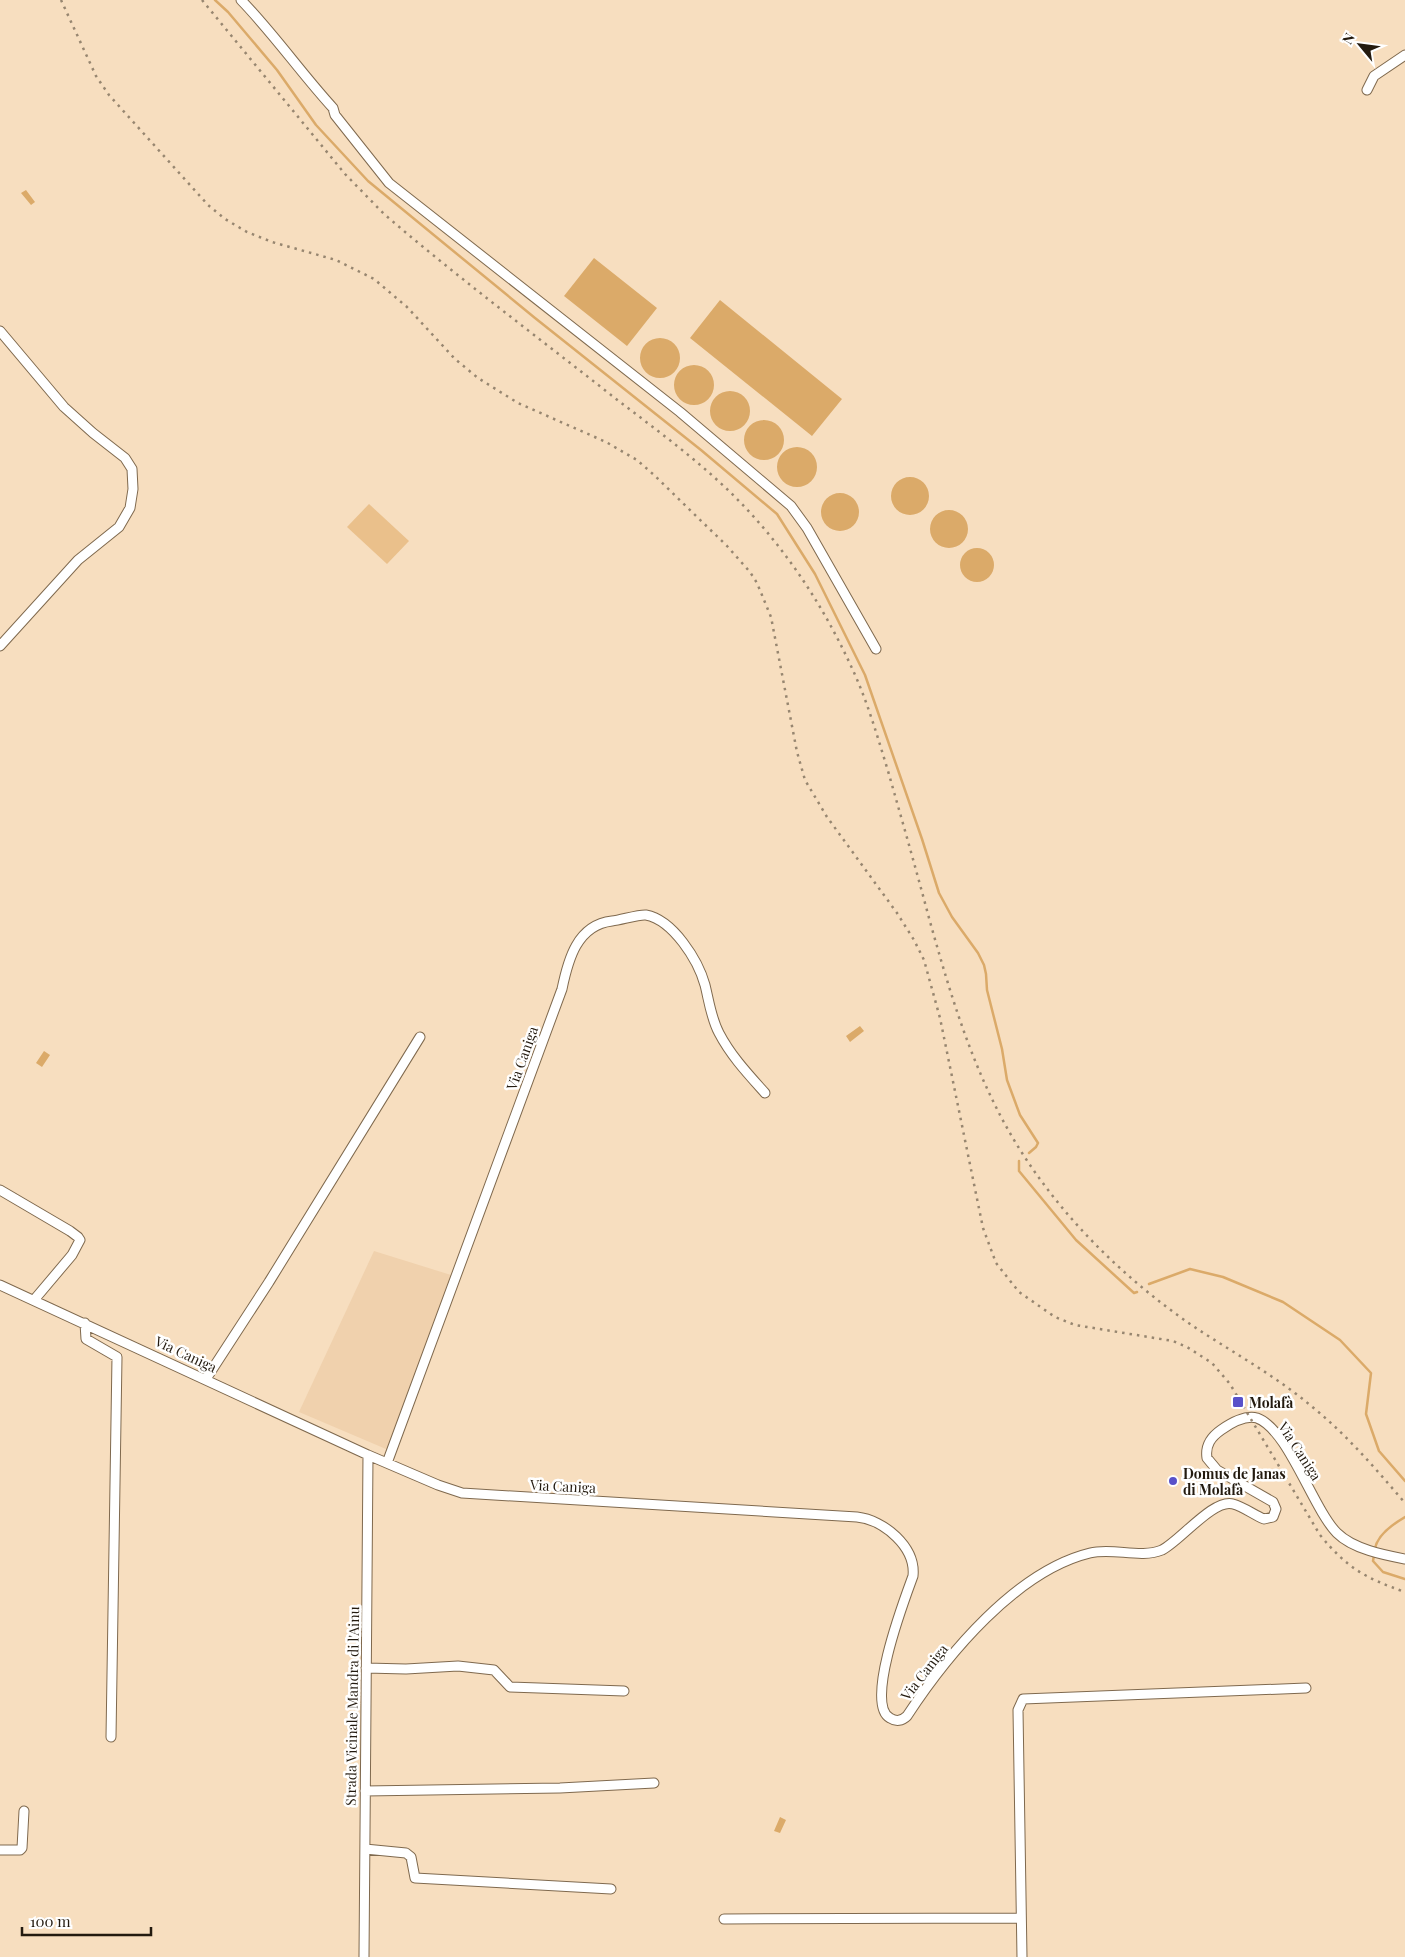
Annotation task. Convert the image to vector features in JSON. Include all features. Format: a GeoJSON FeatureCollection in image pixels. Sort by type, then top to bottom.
{"type":"FeatureCollection","features":[{"type":"Feature","properties":{"kind":"street"},"geometry":{"type":"LineString","coordinates":[[241,0],[267,27],[333,108],[335,115],[389,183],[680,412],[791,506],[807,528],[876,649]]}},
{"type":"Feature","properties":{"kind":"street"},"geometry":{"type":"LineString","coordinates":[[1367,90],[1374,76],[1405,55]]}},
{"type":"Feature","properties":{"kind":"street"},"geometry":{"type":"LineString","coordinates":[[0,331],[64,407],[93,433],[126,458],[132,469],[133,489],[130,508],[119,527],[78,560],[0,646]]}},
{"type":"Feature","properties":{"kind":"street","name":"Via Caniga"},"geometry":{"type":"LineString","coordinates":[[387,1463],[557,1002],[567,964],[573,950],[582,937],[592,928],[608,921],[627,920],[644,914],[658,919],[669,926],[681,940],[698,971],[704,984],[718,1032],[734,1057],[765,1093]]}},
{"type":"Feature","properties":{"kind":"street"},"geometry":{"type":"LineString","coordinates":[[206,1379],[264,1290],[420,1037]]}},
{"type":"Feature","properties":{"kind":"street"},"geometry":{"type":"LineString","coordinates":[[0,1190],[70,1231],[80,1240],[72,1255],[34,1300]]}},
{"type":"Feature","properties":{"kind":"street","name":"Via Caniga"},"geometry":{"type":"LineString","coordinates":[[0,1284],[368,1455],[438,1485],[472,1494],[856,1516],[871,1520],[896,1538],[907,1550],[913,1562],[913,1576],[894,1629],[881,1698],[886,1716],[898,1721],[907,1716],[935,1675],[1006,1600],[1034,1577],[1049,1569],[1093,1552],[1147,1552],[1161,1550],[1217,1506],[1223,1504],[1234,1504],[1264,1519],[1272,1517],[1276,1511],[1273,1502],[1217,1470],[1207,1458],[1207,1448],[1212,1438],[1234,1422],[1251,1417],[1265,1423],[1282,1442],[1336,1532],[1344,1539],[1365,1548],[1405,1559]]}},
{"type":"Feature","properties":{"kind":"street"},"geometry":{"type":"LineString","coordinates":[[84,1323],[86,1339],[117,1357],[110,1737]]}},
{"type":"Feature","properties":{"kind":"street","name":"Strada Vicinale Mandra di l'Ainu"},"geometry":{"type":"LineString","coordinates":[[364,1957],[368,1455]]}},
{"type":"Feature","properties":{"kind":"street"},"geometry":{"type":"LineString","coordinates":[[366,1668],[406,1669],[458,1666],[494,1670],[510,1687],[624,1691]]}},
{"type":"Feature","properties":{"kind":"street"},"geometry":{"type":"LineString","coordinates":[[1022,1957],[1018,1710],[1023,1699],[1306,1688]]}},
{"type":"Feature","properties":{"kind":"street"},"geometry":{"type":"LineString","coordinates":[[365,1791],[560,1788],[654,1783]]}},
{"type":"Feature","properties":{"kind":"street"},"geometry":{"type":"LineString","coordinates":[[0,1850],[20,1850],[22,1848],[24,1811]]}},
{"type":"Feature","properties":{"kind":"street"},"geometry":{"type":"LineString","coordinates":[[365,1849],[406,1853],[411,1857],[415,1878],[611,1889]]}},
{"type":"Feature","properties":{"kind":"street"},"geometry":{"type":"LineString","coordinates":[[724,1919],[1021,1918]]}},
{"type":"Feature","properties":{"kind":"shaded area"},"geometry":{"type":"Polygon","coordinates":[[[26,190],[35,202],[31,205],[21,193],[26,190]]]}},
{"type":"Feature","properties":{"kind":"shaded area"},"geometry":{"type":"Polygon","coordinates":[[[594,258],[657,308],[627,346],[564,296],[594,258]]]}},
{"type":"Feature","properties":{"kind":"shaded area"},"geometry":{"type":"Polygon","coordinates":[[[720,300],[842,399],[812,436],[690,338],[720,300]]]}},
{"type":"Feature","properties":{"kind":"shaded area"},"geometry":{"type":"Polygon","coordinates":[[[660,338],[674,344],[680,358],[674,372],[660,378],[646,372],[640,358],[646,344],[660,338]]]}},
{"type":"Feature","properties":{"kind":"shaded area"},"geometry":{"type":"Polygon","coordinates":[[[698,365],[705,368],[711,374],[714,385],[713,393],[705,402],[698,405],[690,405],[683,402],[675,393],[674,381],[677,374],[686,366],[698,365]]]}},
{"type":"Feature","properties":{"kind":"shaded area"},"geometry":{"type":"Polygon","coordinates":[[[734,391],[741,394],[747,400],[750,411],[749,419],[741,428],[734,431],[726,431],[719,428],[711,419],[710,407],[713,400],[722,392],[734,391]]]}},
{"type":"Feature","properties":{"kind":"shaded area"},"geometry":{"type":"Polygon","coordinates":[[[768,420],[775,423],[781,429],[784,440],[783,448],[775,457],[768,460],[760,460],[753,457],[745,448],[744,436],[747,429],[756,421],[768,420]]]}},
{"type":"Feature","properties":{"kind":"shaded area"},"geometry":{"type":"Polygon","coordinates":[[[797,447],[811,453],[817,467],[811,481],[797,487],[783,481],[777,467],[783,453],[797,447]]]}},
{"type":"Feature","properties":{"kind":"shaded area"},"geometry":{"type":"Polygon","coordinates":[[[910,477],[924,482],[929,496],[924,510],[910,515],[896,510],[891,496],[896,482],[910,477]]]}},
{"type":"Feature","properties":{"kind":"shaded area"},"geometry":{"type":"Polygon","coordinates":[[[840,493],[854,498],[859,512],[854,526],[840,531],[826,526],[821,512],[826,498],[840,493]]]}},
{"type":"Feature","properties":{"kind":"shaded area"},"geometry":{"type":"Polygon","coordinates":[[[369,504],[409,541],[387,564],[347,527],[369,504]]]}},
{"type":"Feature","properties":{"kind":"shaded area"},"geometry":{"type":"Polygon","coordinates":[[[949,510],[963,515],[968,529],[963,543],[949,548],[935,543],[930,529],[935,515],[949,510]]]}},
{"type":"Feature","properties":{"kind":"shaded area"},"geometry":{"type":"Polygon","coordinates":[[[977,548],[989,553],[994,565],[989,577],[977,582],[965,577],[960,565],[965,553],[977,548]]]}},
{"type":"Feature","properties":{"kind":"shaded area"},"geometry":{"type":"Polygon","coordinates":[[[860,1026],[864,1031],[850,1042],[846,1036],[860,1026]]]}},
{"type":"Feature","properties":{"kind":"shaded area"},"geometry":{"type":"Polygon","coordinates":[[[44,1051],[50,1055],[42,1067],[36,1063],[44,1051]]]}},
{"type":"Feature","properties":{"kind":"shaded area"},"geometry":{"type":"Polygon","coordinates":[[[374,1251],[451,1275],[393,1452],[299,1412],[374,1251]]]}},
{"type":"Feature","properties":{"kind":"shaded area"},"geometry":{"type":"Polygon","coordinates":[[[780,1817],[786,1820],[780,1833],[774,1831],[780,1817]]]}},
{"type":"Feature","properties":{"kind":"waterway"},"geometry":{"type":"LineString","coordinates":[[215,0],[228,12],[277,70],[316,125],[368,181],[535,318],[701,450],[777,514],[815,574],[865,675],[939,893],[952,917],[978,953],[984,965],[987,990],[1002,1049],[1007,1080],[1020,1115],[1038,1143],[1029,1153]]}},
{"type":"Feature","properties":{"kind":"waterway"},"geometry":{"type":"LineString","coordinates":[[1019,1161],[1019,1171],[1076,1240],[1134,1293],[1137,1292]]}},
{"type":"Feature","properties":{"kind":"waterway"},"geometry":{"type":"LineString","coordinates":[[1149,1284],[1190,1269],[1223,1277],[1283,1302],[1340,1340],[1371,1373],[1366,1414],[1379,1451],[1405,1481]]}},
{"type":"Feature","properties":{"kind":"waterway"},"geometry":{"type":"LineString","coordinates":[[1375,1549],[1382,1535],[1405,1517]]}},
{"type":"Feature","properties":{"kind":"waterway"},"geometry":{"type":"LineString","coordinates":[[1374,1555],[1373,1561],[1383,1572],[1405,1579]]}},
{"type":"Feature","properties":{"kind":"railway"},"geometry":{"type":"LineString","coordinates":[[61,0],[96,76],[109,95],[208,205],[225,219],[247,232],[272,242],[336,260],[374,279],[407,307],[455,359],[478,378],[518,403],[606,442],[637,460],[727,546],[750,572],[757,583],[771,617],[797,752],[805,780],[827,817],[897,913],[924,960],[940,1018],[983,1228],[996,1263],[1019,1292],[1055,1317],[1075,1325],[1173,1341],[1187,1347],[1212,1363],[1230,1384],[1320,1535],[1339,1556],[1358,1571],[1405,1592]]}},
{"type":"Feature","properties":{"kind":"railway"},"geometry":{"type":"LineString","coordinates":[[202,0],[345,174],[384,214],[468,283],[687,454],[749,511],[783,552],[827,618],[857,679],[888,771],[938,950],[969,1045],[995,1105],[1010,1134],[1028,1162],[1044,1185],[1081,1230],[1144,1289],[1190,1324],[1266,1373],[1310,1405],[1348,1440],[1405,1503]]}},
{"type":"Feature","properties":{"kind":"place","name":"Molafà"},"geometry":{"type":"Point","coordinates":[1238,1402]}},
{"type":"Feature","properties":{"kind":"place","name":"Domus de Janas di Molafà"},"geometry":{"type":"Point","coordinates":[1173,1481]}}]}
